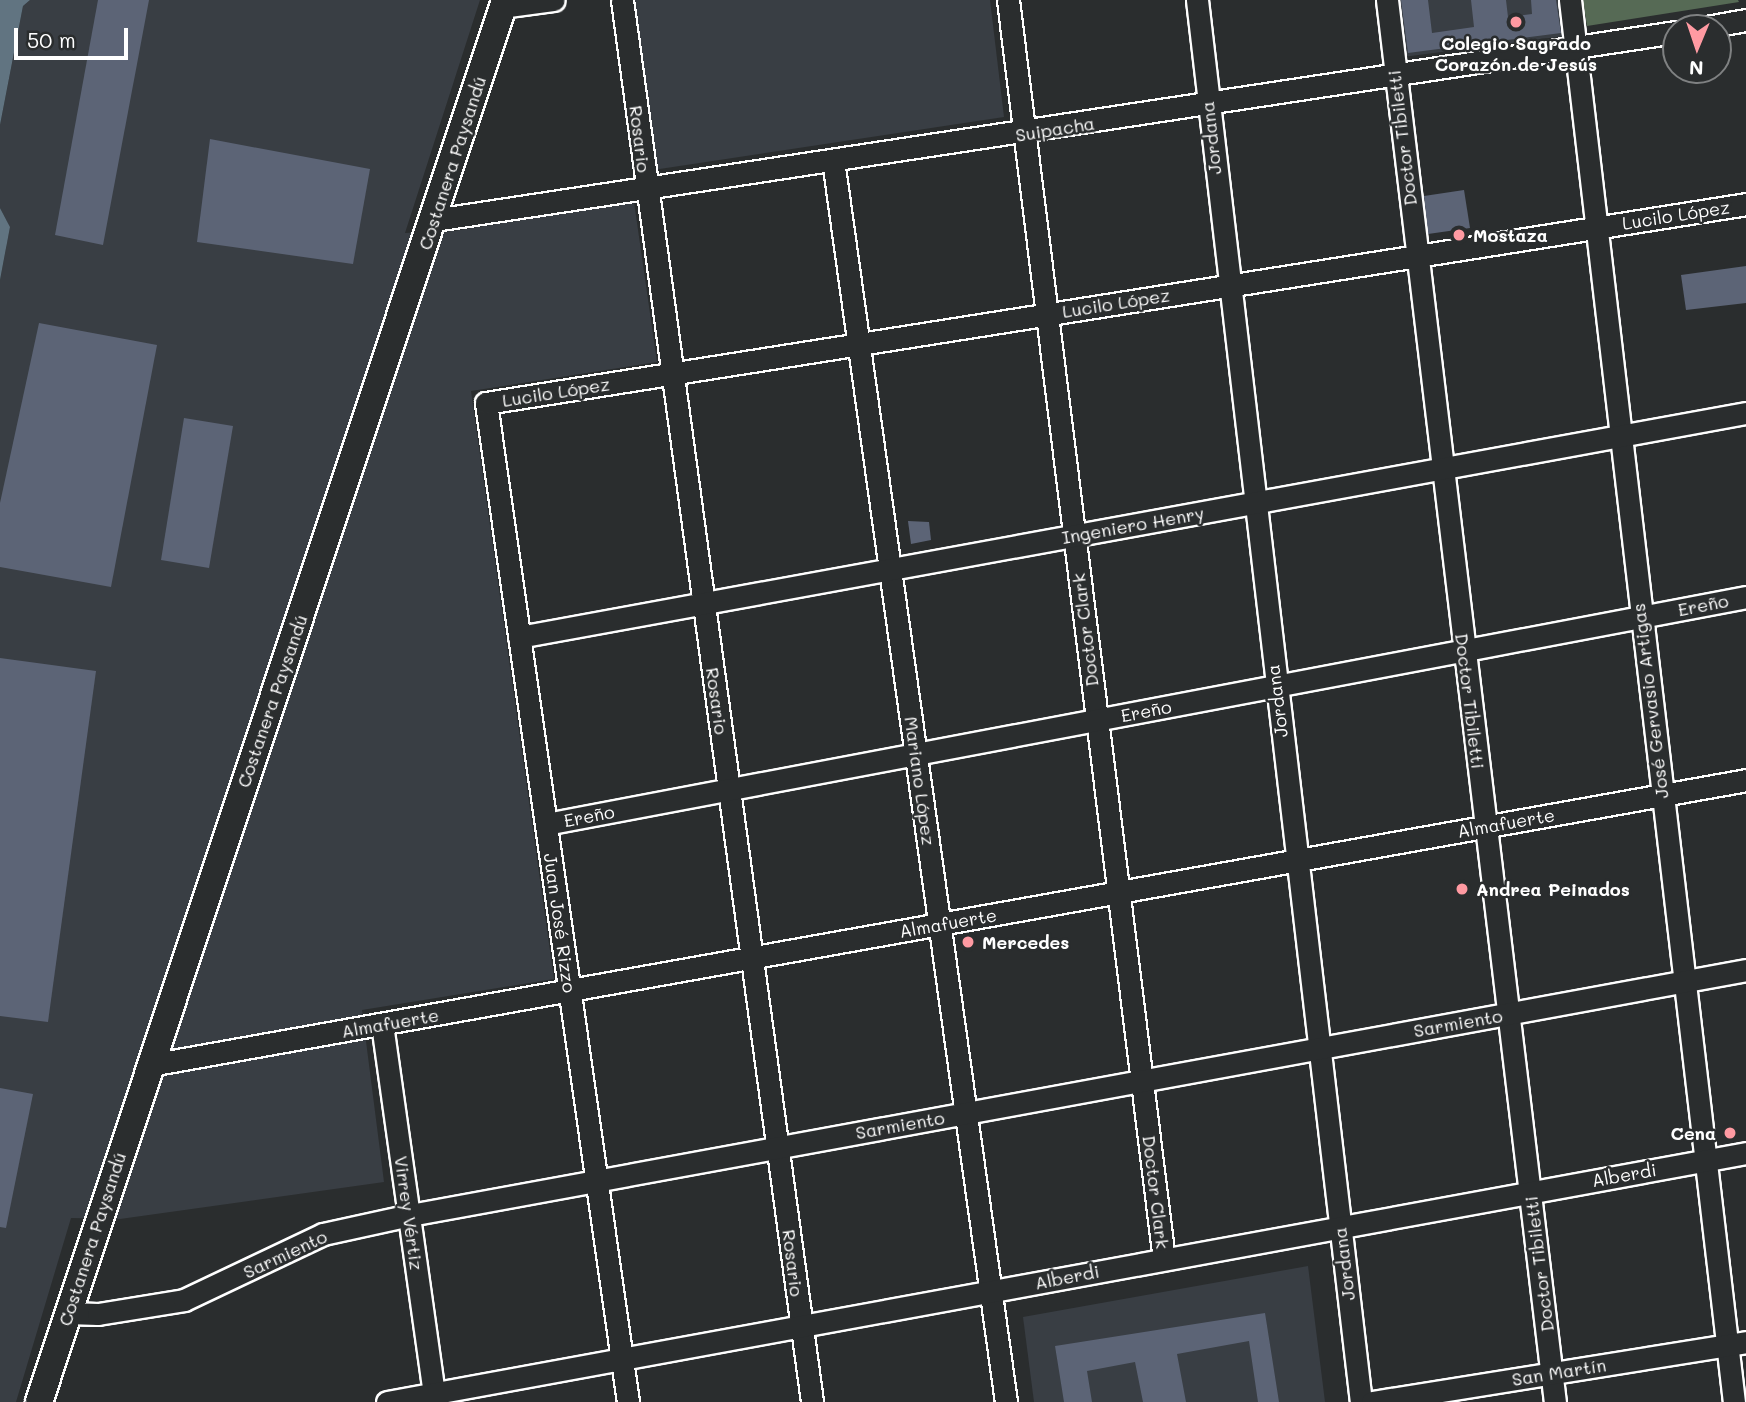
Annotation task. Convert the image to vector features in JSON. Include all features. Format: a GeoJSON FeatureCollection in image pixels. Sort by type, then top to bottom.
{"type":"FeatureCollection","features":[{"type":"Feature","properties":{"kind":"main road","name":"Costanera Paysandú"},"geometry":{"type":"LineString","coordinates":[[39,1402],[434,220],[503,4]]}},
{"type":"Feature","properties":{"kind":"street"},"geometry":{"type":"LineString","coordinates":[[503,4],[554,0]]}},
{"type":"Feature","properties":{"kind":"street","name":"Rosario"},"geometry":{"type":"LineString","coordinates":[[622,0],[812,1402]]}},
{"type":"Feature","properties":{"kind":"street","name":"Doctor Clark"},"geometry":{"type":"LineString","coordinates":[[1008,0],[1164,1259]]}},
{"type":"Feature","properties":{"kind":"street","name":"Jordana"},"geometry":{"type":"LineString","coordinates":[[1197,0],[1228,286],[1361,1402]]}},
{"type":"Feature","properties":{"kind":"street","name":"Doctor Tibiletti"},"geometry":{"type":"LineString","coordinates":[[1387,0],[1555,1402]]}},
{"type":"Feature","properties":{"kind":"street","name":"José Gervasio Artigas"},"geometry":{"type":"LineString","coordinates":[[1570,0],[1594,228],[1705,1160],[1737,1344],[1734,1402]]}},
{"type":"Feature","properties":{"kind":"street","name":"Suipacha"},"geometry":{"type":"LineString","coordinates":[[434,220],[1023,134],[1662,35]]}},
{"type":"Feature","properties":{"kind":"street","name":"Mariano López"},"geometry":{"type":"LineString","coordinates":[[833,160],[1006,1402]]}},
{"type":"Feature","properties":{"kind":"street","name":"Lucilo López"},"geometry":{"type":"LineString","coordinates":[[486,403],[1746,204]]}},
{"type":"Feature","properties":{"kind":"street","name":"Juan José Rizzo"},"geometry":{"type":"LineString","coordinates":[[486,403],[628,1402]]}},
{"type":"Feature","properties":{"kind":"street","name":"Ingeniero Henry"},"geometry":{"type":"LineString","coordinates":[[520,637],[1746,413]]}},
{"type":"Feature","properties":{"kind":"street","name":"Ereño"},"geometry":{"type":"LineString","coordinates":[[546,824],[1746,597]]}},
{"type":"Feature","properties":{"kind":"street","name":"Almafuerte"},"geometry":{"type":"LineString","coordinates":[[150,1065],[1746,780]]}},
{"type":"Feature","properties":{"kind":"street","name":"Sarmiento"},"geometry":{"type":"LineString","coordinates":[[67,1313],[142,1309],[184,1300],[323,1234],[410,1215],[1746,970]]}},
{"type":"Feature","properties":{"kind":"street","name":"Virrey Vértiz"},"geometry":{"type":"LineString","coordinates":[[382,1024],[435,1398]]}},
{"type":"Feature","properties":{"kind":"street","name":"Alberdi"},"geometry":{"type":"LineString","coordinates":[[387,1402],[435,1398],[802,1325],[1746,1153]]}},
{"type":"Feature","properties":{"kind":"street","name":"San Martín"},"geometry":{"type":"LineString","coordinates":[[1372,1402],[1737,1344]]}},
{"type":"Feature","properties":{"kind":"shaded area"},"geometry":{"type":"Polygon","coordinates":[[[30,0],[480,0],[405,233],[453,231],[634,202],[657,362],[471,391],[554,979],[362,1010],[384,1182],[120,1219],[71,1218],[16,1402],[0,1402],[0,280],[10,227],[0,208],[0,125],[23,6],[30,0]]]}},
{"type":"Feature","properties":{"kind":"shaded area"},"geometry":{"type":"Polygon","coordinates":[[[626,0],[990,0],[1004,117],[653,170],[626,0]]]}},
{"type":"Feature","properties":{"kind":"shaded area","name":"Colegio Sagrado Corazón de Jesús"},"geometry":{"type":"Polygon","coordinates":[[[1398,0],[1560,0],[1565,36],[1403,57],[1398,0]]]}},
{"type":"Feature","properties":{"kind":"shaded area"},"geometry":{"type":"Polygon","coordinates":[[[1308,1266],[1325,1402],[1034,1402],[1023,1317],[1308,1266]]]}},
{"type":"Feature","properties":{"kind":"green space"},"geometry":{"type":"Polygon","coordinates":[[[1583,0],[1739,2],[1662,14],[1587,26],[1583,0]]]}},
{"type":"Feature","properties":{"kind":"water"},"geometry":{"type":"Polygon","coordinates":[[[0,0],[30,0],[23,6],[0,125],[0,0]]]}},
{"type":"Feature","properties":{"kind":"water"},"geometry":{"type":"Polygon","coordinates":[[[0,208],[10,227],[0,280],[0,208]]]}},
{"type":"Feature","properties":{"kind":"building"},"geometry":{"type":"Polygon","coordinates":[[[98,0],[149,0],[103,245],[55,235],[98,0]]]}},
{"type":"Feature","properties":{"kind":"building","name":"Colegio Sagrado Corazón de Jesús"},"geometry":{"type":"Polygon","coordinates":[[[1401,0],[1428,0],[1432,33],[1474,27],[1471,0],[1506,0],[1508,17],[1532,14],[1531,0],[1556,0],[1561,33],[1408,53],[1401,0]]]}},
{"type":"Feature","properties":{"kind":"building"},"geometry":{"type":"Polygon","coordinates":[[[210,139],[370,169],[353,264],[197,242],[210,139]]]}},
{"type":"Feature","properties":{"kind":"building"},"geometry":{"type":"Polygon","coordinates":[[[1464,190],[1470,228],[1428,234],[1424,196],[1464,190]]]}},
{"type":"Feature","properties":{"kind":"building"},"geometry":{"type":"Polygon","coordinates":[[[1746,266],[1746,303],[1686,310],[1681,275],[1746,266]]]}},
{"type":"Feature","properties":{"kind":"building"},"geometry":{"type":"Polygon","coordinates":[[[39,323],[157,345],[111,587],[0,567],[0,503],[39,323]]]}},
{"type":"Feature","properties":{"kind":"building"},"geometry":{"type":"Polygon","coordinates":[[[184,418],[233,426],[209,568],[161,560],[184,418]]]}},
{"type":"Feature","properties":{"kind":"building"},"geometry":{"type":"Polygon","coordinates":[[[908,521],[929,522],[931,540],[911,544],[908,521]]]}},
{"type":"Feature","properties":{"kind":"building"},"geometry":{"type":"Polygon","coordinates":[[[0,658],[96,671],[48,1022],[0,1016],[0,658]]]}},
{"type":"Feature","properties":{"kind":"building"},"geometry":{"type":"Polygon","coordinates":[[[0,1088],[33,1094],[6,1228],[0,1227],[0,1088]]]}},
{"type":"Feature","properties":{"kind":"building"},"geometry":{"type":"Polygon","coordinates":[[[1265,1313],[1279,1402],[1258,1402],[1249,1341],[1177,1354],[1186,1402],[1143,1402],[1135,1362],[1087,1371],[1092,1402],[1064,1402],[1055,1346],[1265,1313]]]}},
{"type":"Feature","properties":{"kind":"place","name":"Colegio Sagrado Corazón de Jesús"},"geometry":{"type":"Point","coordinates":[1516,22]}},
{"type":"Feature","properties":{"kind":"place","name":"Mostaza"},"geometry":{"type":"Point","coordinates":[1459,235]}},
{"type":"Feature","properties":{"kind":"place","name":"Andrea Peinados"},"geometry":{"type":"Point","coordinates":[1462,889]}},
{"type":"Feature","properties":{"kind":"place","name":"Mercedes"},"geometry":{"type":"Point","coordinates":[968,942]}},
{"type":"Feature","properties":{"kind":"place","name":"Cena"},"geometry":{"type":"Point","coordinates":[1730,1133]}}]}
